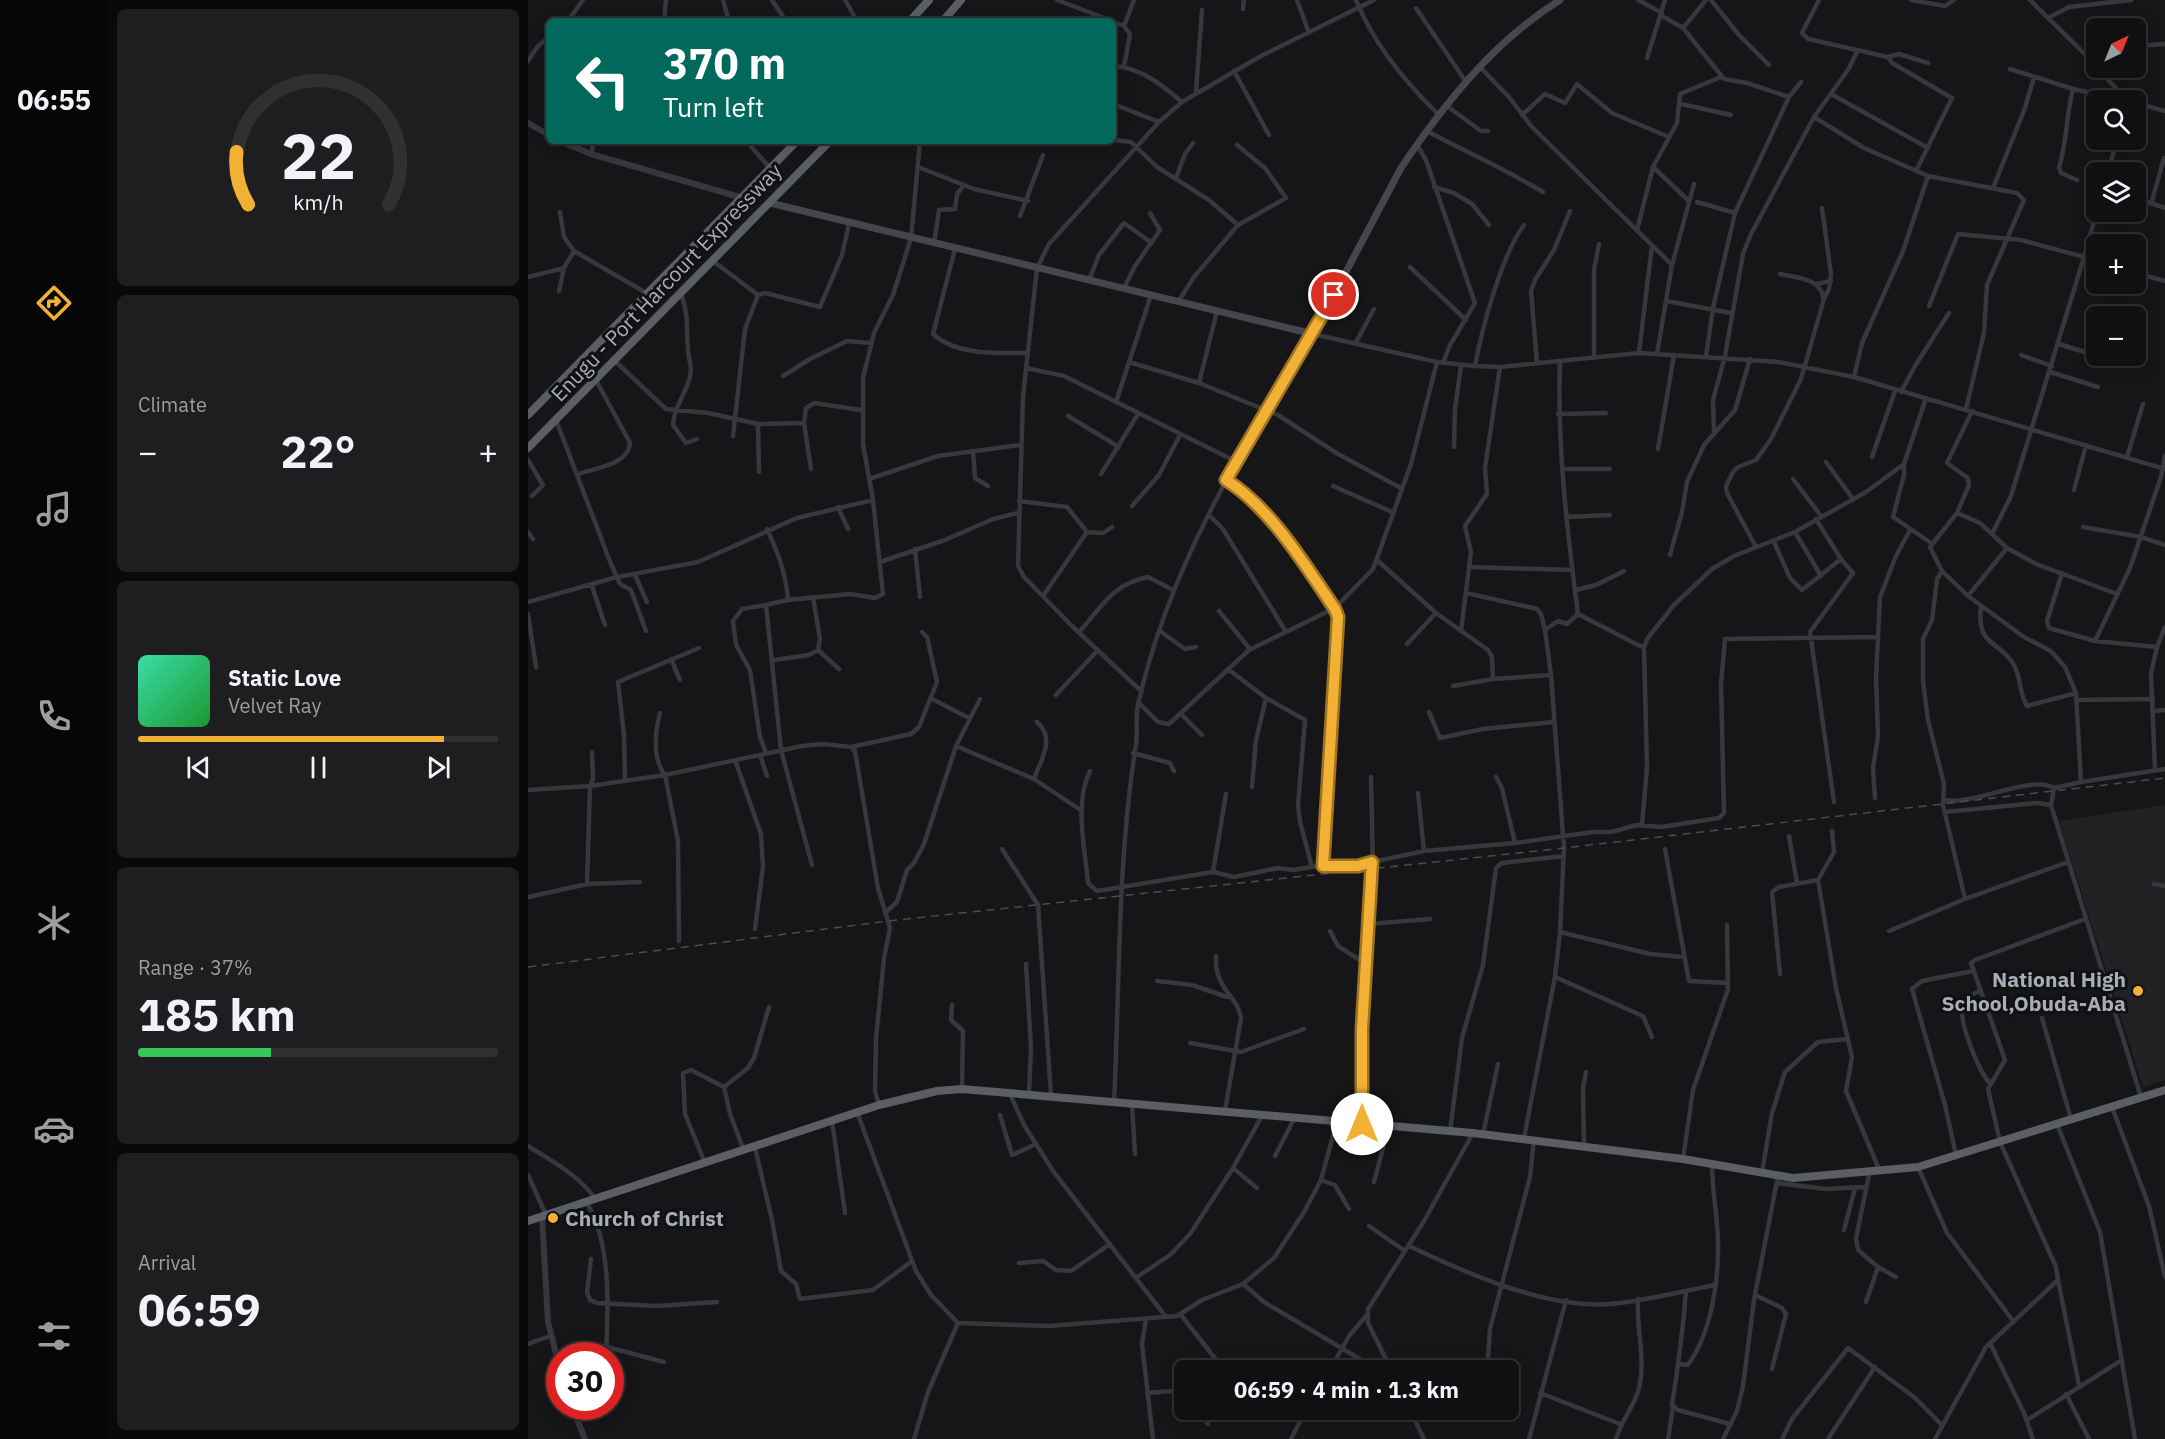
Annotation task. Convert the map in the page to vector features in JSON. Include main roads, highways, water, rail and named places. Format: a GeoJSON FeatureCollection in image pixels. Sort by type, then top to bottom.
{"type":"FeatureCollection","features":[{"type":"Feature","properties":{"kind":"highway"},"geometry":{"type":"LineString","coordinates":[[913,18],[929,0]]}},
{"type":"Feature","properties":{"kind":"highway"},"geometry":{"type":"LineString","coordinates":[[945,18],[961,0]]}},
{"type":"Feature","properties":{"kind":"highway","name":"Enugu - Port Harcourt Expressway"},"geometry":{"type":"LineString","coordinates":[[528,415],[531,406],[648,294],[793,144]]}},
{"type":"Feature","properties":{"kind":"highway","name":"Enugu - Port Harcourt Expressway"},"geometry":{"type":"LineString","coordinates":[[528,448],[827,144]]}},
{"type":"Feature","properties":{"kind":"highway"},"geometry":{"type":"LineString","coordinates":[[528,1221],[857,1112],[937,1090],[1029,1092],[1132,1104],[1524,1138],[1683,1159],[1762,1173],[1777,1179],[1918,1167],[2165,1090]]}},
{"type":"Feature","properties":{"kind":"main road"},"geometry":{"type":"LineString","coordinates":[[770,203],[849,224],[1313,334],[1401,168],[1427,131],[1466,82],[1515,32],[1559,0]]}},
{"type":"Feature","properties":{"kind":"railway"},"geometry":{"type":"LineString","coordinates":[[528,967],[888,921],[1564,848],[2165,778]]}},
{"type":"Feature","properties":{"kind":"place","name":"National High School,Obuda-Aba"},"geometry":{"type":"Point","coordinates":[2138,991]}},
{"type":"Feature","properties":{"kind":"place","name":"Church of Christ"},"geometry":{"type":"Point","coordinates":[553,1218]}}]}
